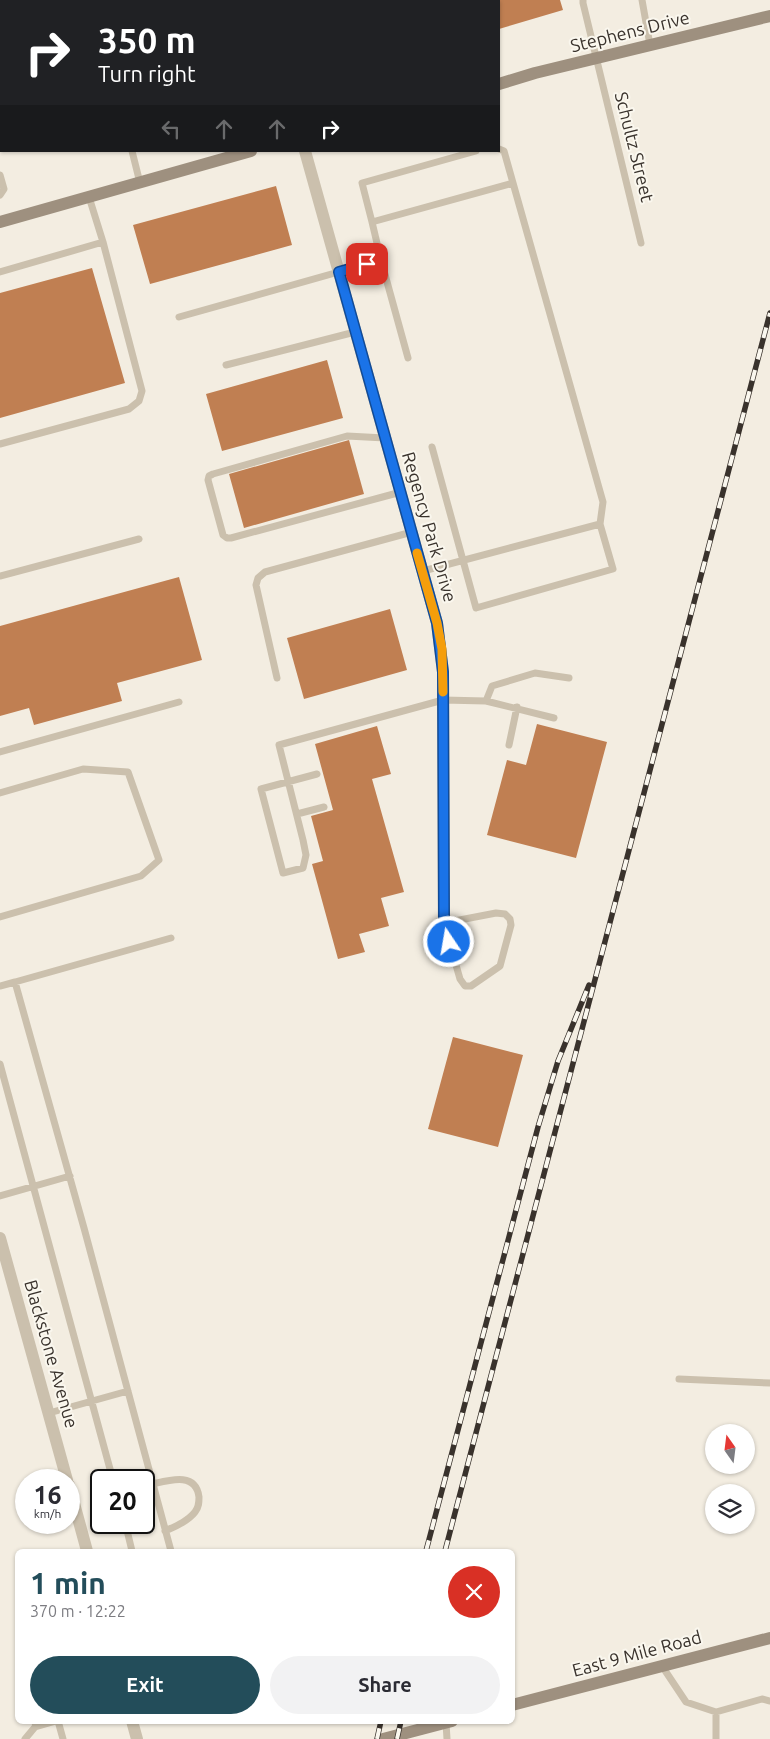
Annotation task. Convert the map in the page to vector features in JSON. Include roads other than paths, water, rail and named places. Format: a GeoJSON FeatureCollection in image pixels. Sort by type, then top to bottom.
{"type":"FeatureCollection","features":[{"type":"Feature","properties":{"kind":"street","name":"Stephens Drive"},"geometry":{"type":"LineString","coordinates":[[500,84],[534,73],[770,16]]}},
{"type":"Feature","properties":{"kind":"street"},"geometry":{"type":"LineString","coordinates":[[0,221],[140,183],[244,152]]}},
{"type":"Feature","properties":{"kind":"street","name":"Regency Park Drive"},"geometry":{"type":"LineString","coordinates":[[305,152],[437,623],[443,672],[444,923]]}},
{"type":"Feature","properties":{"kind":"street","name":"Blackstone Avenue"},"geometry":{"type":"LineString","coordinates":[[0,1238],[64,1469]]}},
{"type":"Feature","properties":{"kind":"street"},"geometry":{"type":"LineString","coordinates":[[80,1528],[85,1549]]}},
{"type":"Feature","properties":{"kind":"street","name":"East 9 Mile Road"},"geometry":{"type":"LineString","coordinates":[[515,1704],[770,1638]]}},
{"type":"Feature","properties":{"kind":"street"},"geometry":{"type":"LineString","coordinates":[[133,1724],[137,1739]]}},
{"type":"Feature","properties":{"kind":"street"},"geometry":{"type":"LineString","coordinates":[[383,1739],[441,1724]]}},
{"type":"Feature","properties":{"kind":"lane","name":"Schultz Street"},"geometry":{"type":"LineString","coordinates":[[583,0],[641,243]]}},
{"type":"Feature","properties":{"kind":"lane"},"geometry":{"type":"LineString","coordinates":[[642,0],[650,45]]}},
{"type":"Feature","properties":{"kind":"lane"},"geometry":{"type":"LineString","coordinates":[[432,447],[476,608],[613,569],[600,524],[603,502],[504,151],[500,149]]}},
{"type":"Feature","properties":{"kind":"lane"},"geometry":{"type":"LineString","coordinates":[[132,152],[140,183]]}},
{"type":"Feature","properties":{"kind":"lane"},"geometry":{"type":"LineString","coordinates":[[408,358],[362,183],[472,152]]}},
{"type":"Feature","properties":{"kind":"lane"},"geometry":{"type":"LineString","coordinates":[[0,175],[4,189],[0,195]]}},
{"type":"Feature","properties":{"kind":"lane"},"geometry":{"type":"LineString","coordinates":[[372,222],[513,183]]}},
{"type":"Feature","properties":{"kind":"lane"},"geometry":{"type":"LineString","coordinates":[[0,444],[129,409],[139,401],[142,391],[103,242],[89,197]]}},
{"type":"Feature","properties":{"kind":"lane"},"geometry":{"type":"LineString","coordinates":[[0,272],[103,242]]}},
{"type":"Feature","properties":{"kind":"lane"},"geometry":{"type":"LineString","coordinates":[[180,317],[381,260]]}},
{"type":"Feature","properties":{"kind":"lane"},"geometry":{"type":"LineString","coordinates":[[226,365],[356,332]]}},
{"type":"Feature","properties":{"kind":"lane"},"geometry":{"type":"LineString","coordinates":[[385,438],[357,436],[336,439],[213,474],[209,476],[208,480],[221,526],[227,538],[400,492]]}},
{"type":"Feature","properties":{"kind":"lane"},"geometry":{"type":"LineString","coordinates":[[423,571],[600,524]]}},
{"type":"Feature","properties":{"kind":"lane"},"geometry":{"type":"LineString","coordinates":[[278,678],[256,586],[258,578],[266,572],[412,532]]}},
{"type":"Feature","properties":{"kind":"lane"},"geometry":{"type":"LineString","coordinates":[[0,576],[139,539]]}},
{"type":"Feature","properties":{"kind":"lane"},"geometry":{"type":"LineString","coordinates":[[486,701],[492,686],[535,673],[569,678]]}},
{"type":"Feature","properties":{"kind":"lane"},"geometry":{"type":"LineString","coordinates":[[317,774],[288,781],[261,789],[283,873],[303,868],[306,855],[297,814],[288,781],[278,745],[443,700],[486,701],[517,707],[554,718]]}},
{"type":"Feature","properties":{"kind":"lane"},"geometry":{"type":"LineString","coordinates":[[0,752],[179,702]]}},
{"type":"Feature","properties":{"kind":"lane"},"geometry":{"type":"LineString","coordinates":[[508,745],[517,707]]}},
{"type":"Feature","properties":{"kind":"lane"},"geometry":{"type":"LineString","coordinates":[[0,793],[83,769],[128,772],[159,860],[141,876],[0,917]]}},
{"type":"Feature","properties":{"kind":"lane"},"geometry":{"type":"LineString","coordinates":[[297,814],[324,807]]}},
{"type":"Feature","properties":{"kind":"lane"},"geometry":{"type":"LineString","coordinates":[[496,913],[505,914],[510,919],[511,925],[500,966],[471,986],[465,986],[460,979],[444,923],[496,913]]}},
{"type":"Feature","properties":{"kind":"lane"},"geometry":{"type":"LineString","coordinates":[[0,986],[171,938]]}},
{"type":"Feature","properties":{"kind":"lane"},"geometry":{"type":"LineString","coordinates":[[15,982],[150,1469]]}},
{"type":"Feature","properties":{"kind":"lane"},"geometry":{"type":"LineString","coordinates":[[0,1064],[110,1469]]}},
{"type":"Feature","properties":{"kind":"lane"},"geometry":{"type":"LineString","coordinates":[[0,1196],[70,1176]]}},
{"type":"Feature","properties":{"kind":"lane"},"geometry":{"type":"LineString","coordinates":[[679,1379],[770,1383]]}},
{"type":"Feature","properties":{"kind":"lane"},"geometry":{"type":"LineString","coordinates":[[49,1413],[128,1390]]}},
{"type":"Feature","properties":{"kind":"lane"},"geometry":{"type":"LineString","coordinates":[[155,1484],[173,1479],[182,1479],[190,1481],[198,1493],[199,1503],[196,1511],[187,1520],[166,1531]]}},
{"type":"Feature","properties":{"kind":"lane"},"geometry":{"type":"LineString","coordinates":[[155,1488],[170,1549]]}},
{"type":"Feature","properties":{"kind":"lane"},"geometry":{"type":"LineString","coordinates":[[128,1534],[132,1549]]}},
{"type":"Feature","properties":{"kind":"lane"},"geometry":{"type":"LineString","coordinates":[[662,1666],[686,1702],[716,1712],[762,1699],[770,1700]]}},
{"type":"Feature","properties":{"kind":"lane"},"geometry":{"type":"LineString","coordinates":[[716,1712],[716,1739]]}},
{"type":"Feature","properties":{"kind":"lane"},"geometry":{"type":"LineString","coordinates":[[25,1739],[35,1724]]}},
{"type":"Feature","properties":{"kind":"lane"},"geometry":{"type":"LineString","coordinates":[[58,1724],[63,1739]]}},
{"type":"Feature","properties":{"kind":"lane"},"geometry":{"type":"LineString","coordinates":[[447,1739],[449,1724]]}},
{"type":"Feature","properties":{"kind":"railway"},"geometry":{"type":"LineString","coordinates":[[446,1549],[770,313]]}},
{"type":"Feature","properties":{"kind":"railway"},"geometry":{"type":"LineString","coordinates":[[427,1549],[538,1127],[558,1061],[589,985]]}},
{"type":"Feature","properties":{"kind":"railway"},"geometry":{"type":"LineString","coordinates":[[377,1739],[380,1724]]}},
{"type":"Feature","properties":{"kind":"railway"},"geometry":{"type":"LineString","coordinates":[[397,1739],[400,1724]]}}]}
